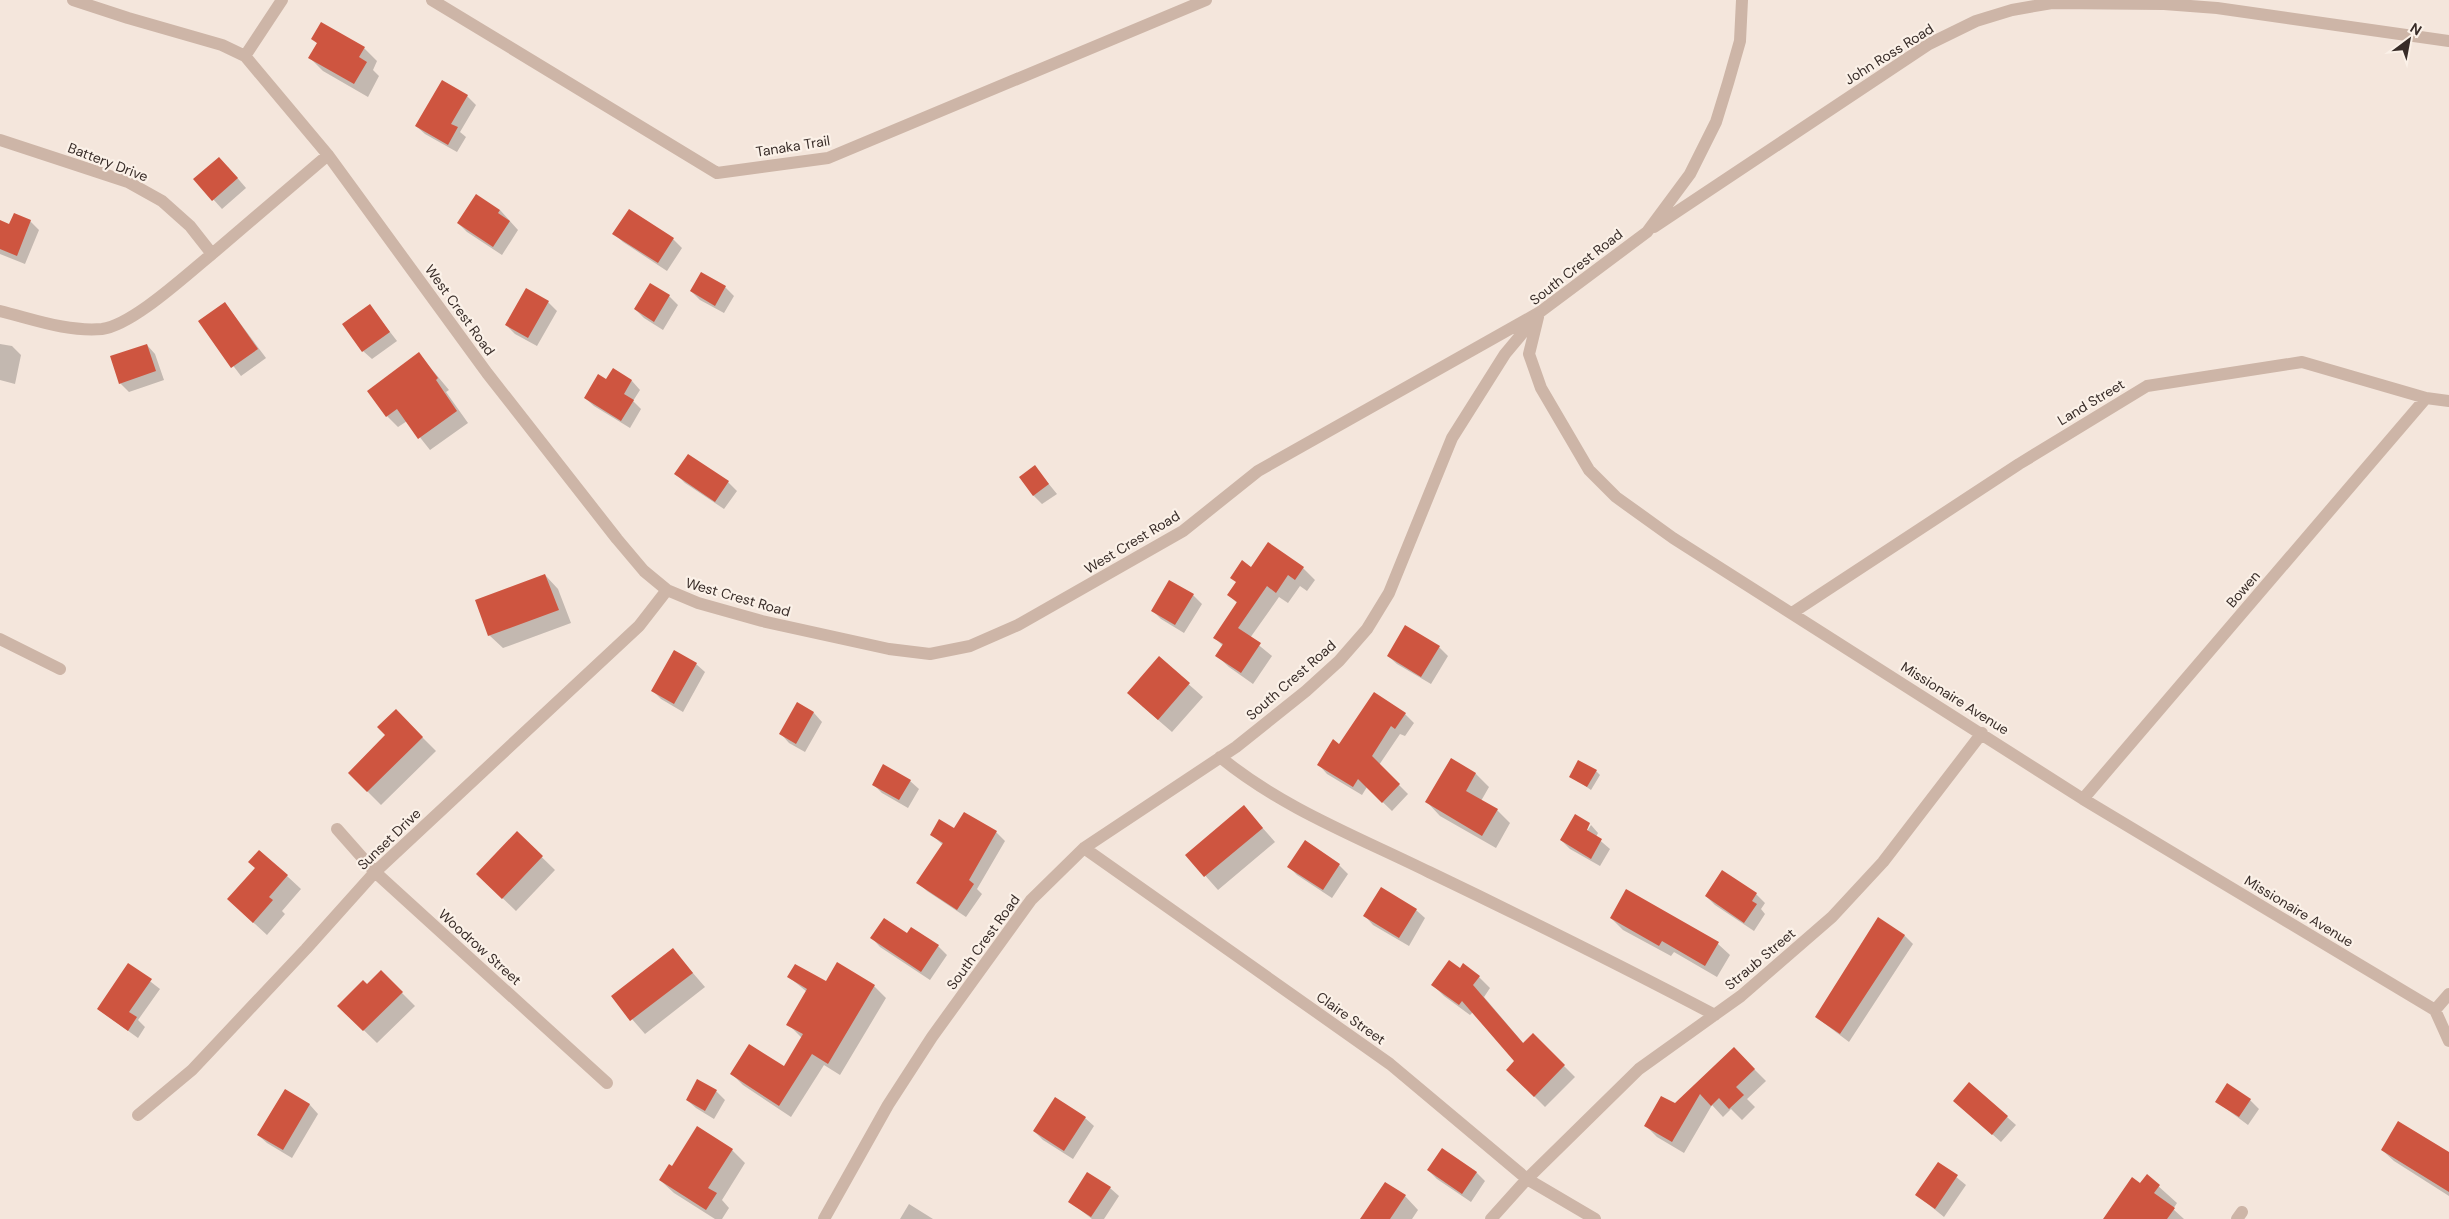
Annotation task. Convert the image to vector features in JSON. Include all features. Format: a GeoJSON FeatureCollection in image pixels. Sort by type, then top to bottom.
{"type":"FeatureCollection","features":[{"type":"Feature","properties":{"kind":"street","name":"West Crest Road"},"geometry":{"type":"LineString","coordinates":[[73,0],[128,18],[222,44],[245,56],[328,155],[523,418],[617,539],[644,571],[667,590],[698,603],[762,621],[889,649],[930,654],[970,646],[1018,625],[1183,531],[1258,471],[1540,312]]}},
{"type":"Feature","properties":{"kind":"street"},"geometry":{"type":"LineString","coordinates":[[245,56],[282,0]]}},
{"type":"Feature","properties":{"kind":"street","name":"Tanaka Trail"},"geometry":{"type":"LineString","coordinates":[[432,0],[717,173],[828,158],[1206,0]]}},
{"type":"Feature","properties":{"kind":"street","name":"South Crest Road"},"geometry":{"type":"LineString","coordinates":[[824,1219],[888,1105],[932,1037],[1031,900],[1084,848],[1220,757],[1306,691],[1339,661],[1367,629],[1389,593],[1452,438],[1505,354],[1540,312],[1647,232],[1690,174],[1716,122],[1740,41],[1742,0]]}},
{"type":"Feature","properties":{"kind":"street","name":"John Ross Road"},"geometry":{"type":"LineString","coordinates":[[1647,232],[1929,44],[1976,21],[2012,10],[2052,3],[2163,2],[2449,41]]}},
{"type":"Feature","properties":{"kind":"street","name":"Battery Drive"},"geometry":{"type":"LineString","coordinates":[[0,140],[128,182],[162,201],[190,226],[212,254]]}},
{"type":"Feature","properties":{"kind":"street"},"geometry":{"type":"LineString","coordinates":[[0,311],[60,326],[103,328],[142,310],[212,254],[328,155]]}},
{"type":"Feature","properties":{"kind":"street","name":"Missionaire Avenue"},"geometry":{"type":"LineString","coordinates":[[1540,312],[1529,354],[1541,388],[1589,470],[1616,497],[1673,538],[2084,799],[2435,1010]]}},
{"type":"Feature","properties":{"kind":"street","name":"Land Street"},"geometry":{"type":"LineString","coordinates":[[1792,613],[2019,464],[2147,386],[2302,362],[2426,398],[2449,401]]}},
{"type":"Feature","properties":{"kind":"street","name":"Bowen"},"geometry":{"type":"LineString","coordinates":[[2084,799],[2426,398]]}},
{"type":"Feature","properties":{"kind":"street","name":"Sunset Drive"},"geometry":{"type":"LineString","coordinates":[[138,1116],[192,1070],[306,949],[375,872],[609,655],[639,626],[667,590]]}},
{"type":"Feature","properties":{"kind":"street"},"geometry":{"type":"LineString","coordinates":[[0,639],[60,669]]}},
{"type":"Feature","properties":{"kind":"street","name":"Straub Street"},"geometry":{"type":"LineString","coordinates":[[1491,1219],[1527,1179],[1639,1068],[1741,996],[1838,910],[1883,862],[1982,733]]}},
{"type":"Feature","properties":{"kind":"street"},"geometry":{"type":"LineString","coordinates":[[1220,757],[1248,780],[1345,833],[1571,940],[1715,1015]]}},
{"type":"Feature","properties":{"kind":"street","name":"Woodrow Street"},"geometry":{"type":"LineString","coordinates":[[337,829],[375,872],[607,1083]]}},
{"type":"Feature","properties":{"kind":"street","name":"Claire Street"},"geometry":{"type":"LineString","coordinates":[[1084,848],[1390,1064],[1527,1179],[1595,1219]]}},
{"type":"Feature","properties":{"kind":"street"},"geometry":{"type":"LineString","coordinates":[[2449,994],[2435,1010],[2449,1041]]}},
{"type":"Feature","properties":{"kind":"building"},"geometry":{"type":"Polygon","coordinates":[[[321,22],[365,47],[359,57],[367,62],[354,84],[308,58],[317,43],[311,39],[321,22]]]}},
{"type":"Feature","properties":{"kind":"building"},"geometry":{"type":"Polygon","coordinates":[[[442,80],[468,95],[451,124],[458,127],[448,145],[415,126],[442,80]]]}},
{"type":"Feature","properties":{"kind":"building"},"geometry":{"type":"Polygon","coordinates":[[[219,157],[238,178],[212,201],[193,179],[219,157]]]}},
{"type":"Feature","properties":{"kind":"building"},"geometry":{"type":"Polygon","coordinates":[[[476,194],[500,210],[498,213],[510,221],[493,247],[457,223],[476,194]]]}},
{"type":"Feature","properties":{"kind":"building"},"geometry":{"type":"Polygon","coordinates":[[[629,209],[674,238],[658,263],[612,234],[629,209]]]}},
{"type":"Feature","properties":{"kind":"building"},"geometry":{"type":"Polygon","coordinates":[[[14,213],[31,220],[17,256],[0,249],[0,220],[9,224],[14,213]]]}},
{"type":"Feature","properties":{"kind":"building"},"geometry":{"type":"Polygon","coordinates":[[[701,272],[726,286],[715,306],[690,291],[701,272]]]}},
{"type":"Feature","properties":{"kind":"building"},"geometry":{"type":"Polygon","coordinates":[[[650,283],[670,295],[654,322],[634,309],[650,283]]]}},
{"type":"Feature","properties":{"kind":"building"},"geometry":{"type":"Polygon","coordinates":[[[526,288],[549,301],[528,338],[505,325],[526,288]]]}},
{"type":"Feature","properties":{"kind":"building"},"geometry":{"type":"Polygon","coordinates":[[[225,302],[258,349],[231,368],[198,321],[225,302]]]}},
{"type":"Feature","properties":{"kind":"building"},"geometry":{"type":"Polygon","coordinates":[[[370,304],[390,332],[362,352],[342,324],[370,304]]]}},
{"type":"Feature","properties":{"kind":"building"},"geometry":{"type":"Polygon","coordinates":[[[147,344],[156,371],[119,384],[110,356],[147,344]]]}},
{"type":"Feature","properties":{"kind":"building"},"geometry":{"type":"Polygon","coordinates":[[[419,352],[438,378],[436,380],[457,411],[418,439],[397,409],[386,417],[367,391],[419,352]]]}},
{"type":"Feature","properties":{"kind":"building"},"geometry":{"type":"Polygon","coordinates":[[[613,368],[632,380],[624,394],[634,400],[621,421],[584,398],[598,374],[606,379],[613,368]]]}},
{"type":"Feature","properties":{"kind":"building"},"geometry":{"type":"Polygon","coordinates":[[[688,454],[729,481],[715,502],[674,474],[688,454]]]}},
{"type":"Feature","properties":{"kind":"building"},"geometry":{"type":"Polygon","coordinates":[[[1035,465],[1049,484],[1033,496],[1019,477],[1035,465]]]}},
{"type":"Feature","properties":{"kind":"building"},"geometry":{"type":"Polygon","coordinates":[[[1268,542],[1304,567],[1295,580],[1288,575],[1276,593],[1267,586],[1238,628],[1261,643],[1241,673],[1215,656],[1223,644],[1213,638],[1237,602],[1227,595],[1236,582],[1230,578],[1242,560],[1251,567],[1268,542]]]}},
{"type":"Feature","properties":{"kind":"building"},"geometry":{"type":"Polygon","coordinates":[[[545,574],[559,610],[488,636],[475,600],[545,574]]]}},
{"type":"Feature","properties":{"kind":"building"},"geometry":{"type":"Polygon","coordinates":[[[1169,580],[1194,594],[1175,625],[1151,611],[1169,580]]]}},
{"type":"Feature","properties":{"kind":"building"},"geometry":{"type":"Polygon","coordinates":[[[1405,625],[1440,646],[1421,677],[1387,656],[1405,625]]]}},
{"type":"Feature","properties":{"kind":"building"},"geometry":{"type":"Polygon","coordinates":[[[674,650],[697,663],[674,704],[651,691],[674,650]]]}},
{"type":"Feature","properties":{"kind":"building"},"geometry":{"type":"Polygon","coordinates":[[[1159,656],[1190,683],[1158,720],[1127,693],[1159,656]]]}},
{"type":"Feature","properties":{"kind":"building"},"geometry":{"type":"Polygon","coordinates":[[[1374,692],[1406,713],[1395,729],[1391,726],[1372,756],[1400,784],[1382,803],[1358,779],[1353,787],[1317,765],[1333,739],[1339,744],[1374,692]]]}},
{"type":"Feature","properties":{"kind":"building"},"geometry":{"type":"Polygon","coordinates":[[[797,702],[814,712],[796,744],[779,734],[797,702]]]}},
{"type":"Feature","properties":{"kind":"building"},"geometry":{"type":"Polygon","coordinates":[[[396,709],[423,737],[367,792],[348,773],[385,735],[377,727],[396,709]]]}},
{"type":"Feature","properties":{"kind":"building"},"geometry":{"type":"Polygon","coordinates":[[[1451,758],[1476,773],[1466,791],[1498,809],[1482,836],[1425,802],[1451,758]]]}},
{"type":"Feature","properties":{"kind":"building"},"geometry":{"type":"Polygon","coordinates":[[[1578,760],[1597,770],[1587,787],[1569,777],[1578,760]]]}},
{"type":"Feature","properties":{"kind":"building"},"geometry":{"type":"Polygon","coordinates":[[[883,764],[911,780],[899,800],[872,785],[883,764]]]}},
{"type":"Feature","properties":{"kind":"building"},"geometry":{"type":"Polygon","coordinates":[[[1244,805],[1263,828],[1204,877],[1185,855],[1244,805]]]}},
{"type":"Feature","properties":{"kind":"building"},"geometry":{"type":"Polygon","coordinates":[[[964,812],[997,831],[969,880],[974,884],[957,910],[916,883],[943,843],[930,835],[939,819],[954,828],[964,812]]]}},
{"type":"Feature","properties":{"kind":"building"},"geometry":{"type":"Polygon","coordinates":[[[1575,814],[1590,823],[1587,830],[1602,839],[1591,859],[1560,840],[1575,814]]]}},
{"type":"Feature","properties":{"kind":"building"},"geometry":{"type":"Polygon","coordinates":[[[517,831],[543,856],[502,899],[476,874],[517,831]]]}},
{"type":"Feature","properties":{"kind":"building"},"geometry":{"type":"Polygon","coordinates":[[[1305,840],[1340,864],[1323,890],[1287,867],[1305,840]]]}},
{"type":"Feature","properties":{"kind":"building"},"geometry":{"type":"Polygon","coordinates":[[[259,850],[288,875],[269,897],[273,900],[253,923],[227,899],[255,868],[248,862],[259,850]]]}},
{"type":"Feature","properties":{"kind":"building"},"geometry":{"type":"Polygon","coordinates":[[[1722,870],[1757,893],[1752,901],[1757,904],[1744,923],[1705,896],[1722,870]]]}},
{"type":"Feature","properties":{"kind":"building"},"geometry":{"type":"Polygon","coordinates":[[[1381,887],[1417,909],[1399,938],[1363,916],[1381,887]]]}},
{"type":"Feature","properties":{"kind":"building"},"geometry":{"type":"Polygon","coordinates":[[[1626,889],[1719,942],[1705,966],[1662,941],[1659,946],[1610,918],[1626,889]]]}},
{"type":"Feature","properties":{"kind":"building"},"geometry":{"type":"Polygon","coordinates":[[[1878,917],[1905,935],[1840,1034],[1815,1017],[1878,917]]]}},
{"type":"Feature","properties":{"kind":"building"},"geometry":{"type":"Polygon","coordinates":[[[884,918],[907,933],[911,927],[939,945],[921,972],[870,938],[884,918]]]}},
{"type":"Feature","properties":{"kind":"building"},"geometry":{"type":"Polygon","coordinates":[[[673,948],[693,973],[630,1021],[611,996],[673,948]]]}},
{"type":"Feature","properties":{"kind":"building"},"geometry":{"type":"Polygon","coordinates":[[[1449,960],[1460,968],[1463,963],[1480,976],[1473,985],[1523,1043],[1533,1033],[1565,1065],[1534,1097],[1506,1070],[1514,1061],[1462,1001],[1459,1005],[1431,985],[1449,960]]]}},
{"type":"Feature","properties":{"kind":"building"},"geometry":{"type":"Polygon","coordinates":[[[837,962],[875,985],[828,1064],[812,1054],[779,1106],[730,1074],[749,1044],[784,1066],[803,1034],[786,1025],[807,989],[787,977],[795,964],[826,981],[837,962]]]}},
{"type":"Feature","properties":{"kind":"building"},"geometry":{"type":"Polygon","coordinates":[[[128,963],[152,979],[129,1012],[137,1017],[128,1031],[97,1009],[128,963]]]}},
{"type":"Feature","properties":{"kind":"building"},"geometry":{"type":"Polygon","coordinates":[[[381,970],[403,992],[363,1031],[337,1006],[363,980],[367,984],[381,970]]]}},
{"type":"Feature","properties":{"kind":"building"},"geometry":{"type":"Polygon","coordinates":[[[1734,1047],[1755,1069],[1736,1087],[1744,1095],[1729,1109],[1719,1098],[1711,1106],[1700,1094],[1672,1142],[1644,1126],[1661,1096],[1675,1103],[1734,1047]]]}},
{"type":"Feature","properties":{"kind":"building"},"geometry":{"type":"Polygon","coordinates":[[[697,1079],[717,1090],[705,1111],[686,1100],[697,1079]]]}},
{"type":"Feature","properties":{"kind":"building"},"geometry":{"type":"Polygon","coordinates":[[[1969,1082],[2008,1116],[1992,1135],[1953,1101],[1969,1082]]]}},
{"type":"Feature","properties":{"kind":"building"},"geometry":{"type":"Polygon","coordinates":[[[2227,1083],[2251,1099],[2239,1117],[2215,1102],[2227,1083]]]}},
{"type":"Feature","properties":{"kind":"building"},"geometry":{"type":"Polygon","coordinates":[[[285,1089],[310,1104],[283,1150],[257,1135],[285,1089]]]}},
{"type":"Feature","properties":{"kind":"building"},"geometry":{"type":"Polygon","coordinates":[[[1055,1097],[1086,1117],[1064,1151],[1033,1131],[1055,1097]]]}},
{"type":"Feature","properties":{"kind":"building"},"geometry":{"type":"Polygon","coordinates":[[[2398,1121],[2449,1152],[2449,1192],[2381,1150],[2398,1121]]]}},
{"type":"Feature","properties":{"kind":"building"},"geometry":{"type":"Polygon","coordinates":[[[697,1126],[733,1149],[708,1188],[717,1193],[706,1210],[659,1180],[669,1164],[672,1166],[697,1126]]]}},
{"type":"Feature","properties":{"kind":"building"},"geometry":{"type":"Polygon","coordinates":[[[1442,1148],[1477,1172],[1462,1194],[1427,1170],[1442,1148]]]}},
{"type":"Feature","properties":{"kind":"building"},"geometry":{"type":"Polygon","coordinates":[[[1938,1162],[1958,1175],[1935,1209],[1915,1195],[1938,1162]]]}},
{"type":"Feature","properties":{"kind":"building"},"geometry":{"type":"Polygon","coordinates":[[[1087,1172],[1111,1187],[1091,1217],[1068,1202],[1087,1172]]]}},
{"type":"Feature","properties":{"kind":"building"},"geometry":{"type":"Polygon","coordinates":[[[2147,1174],[2160,1185],[2154,1193],[2175,1208],[2167,1219],[2103,1219],[2132,1177],[2140,1183],[2147,1174]]]}},
{"type":"Feature","properties":{"kind":"building"},"geometry":{"type":"Polygon","coordinates":[[[1385,1182],[1406,1195],[1390,1219],[1360,1219],[1385,1182]]]}}]}
